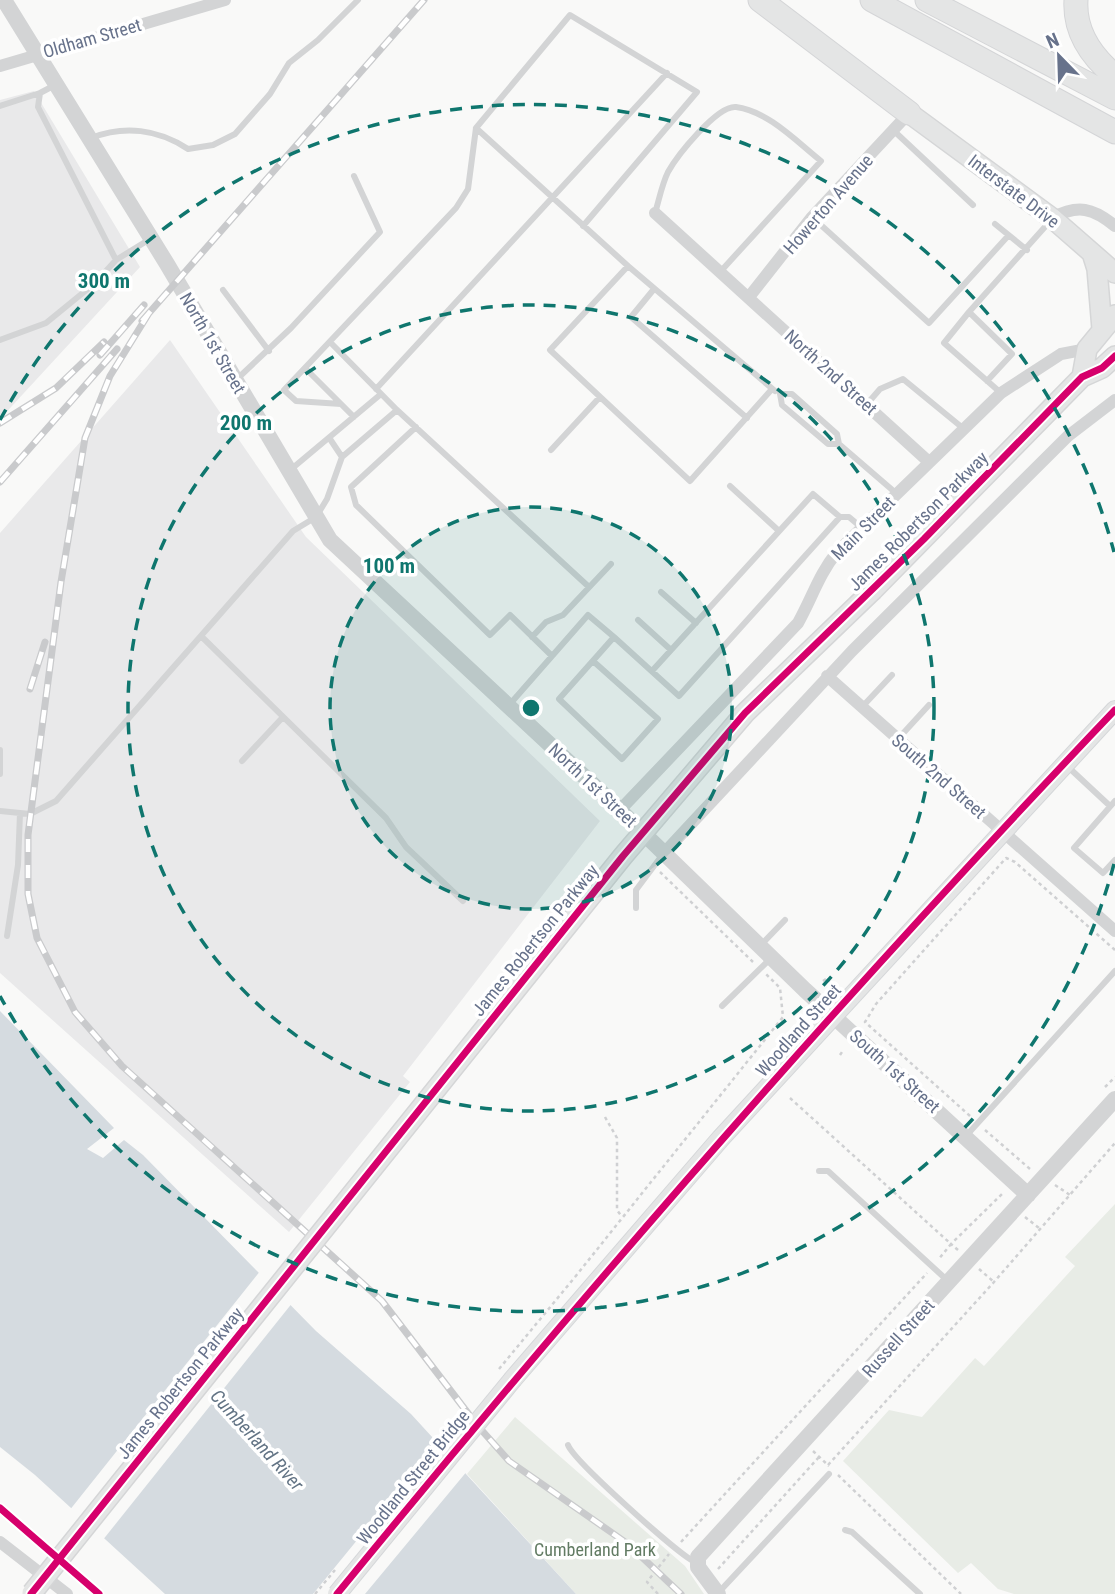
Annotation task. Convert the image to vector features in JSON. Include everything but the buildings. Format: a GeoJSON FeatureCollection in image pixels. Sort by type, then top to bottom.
{"type":"FeatureCollection","features":[{"type":"Feature","properties":{"kind":"highway"},"geometry":{"type":"LineString","coordinates":[[760,0],[909,113]]}},
{"type":"Feature","properties":{"kind":"highway"},"geometry":{"type":"LineString","coordinates":[[872,0],[1115,132]]}},
{"type":"Feature","properties":{"kind":"highway"},"geometry":{"type":"LineString","coordinates":[[928,0],[1115,98]]}},
{"type":"Feature","properties":{"kind":"highway"},"geometry":{"type":"LineString","coordinates":[[1076,0],[1077,22],[1089,48],[1115,76]]}},
{"type":"Feature","properties":{"kind":"main road","name":"Interstate Drive"},"geometry":{"type":"LineString","coordinates":[[909,113],[1052,218],[1115,273]]}},
{"type":"Feature","properties":{"kind":"main road"},"geometry":{"type":"LineString","coordinates":[[1082,377],[1087,349],[1108,322],[1092,253]]}},
{"type":"Feature","properties":{"kind":"main road","name":"James Robertson Parkway"},"geometry":{"type":"LineString","coordinates":[[31,1594],[623,856],[745,713],[873,590],[1082,377],[1102,368],[1115,356]]}},
{"type":"Feature","properties":{"kind":"main road","name":"Woodland Street"},"geometry":{"type":"LineString","coordinates":[[513,1379],[713,1148],[1115,710]]}},
{"type":"Feature","properties":{"kind":"main road","name":"Woodland Street Bridge"},"geometry":{"type":"LineString","coordinates":[[337,1594],[513,1379]]}},
{"type":"Feature","properties":{"kind":"street","name":"North 1st Street"},"geometry":{"type":"LineString","coordinates":[[4,0],[152,238],[330,540],[641,830]]}},
{"type":"Feature","properties":{"kind":"street","name":"Oldham Street"},"geometry":{"type":"LineString","coordinates":[[0,66],[197,4],[225,0]]}},
{"type":"Feature","properties":{"kind":"street","name":"Howerton Avenue"},"geometry":{"type":"LineString","coordinates":[[750,297],[812,217],[909,113]]}},
{"type":"Feature","properties":{"kind":"street"},"geometry":{"type":"LineString","coordinates":[[1052,218],[1064,212],[1085,208],[1096,211],[1115,226]]}},
{"type":"Feature","properties":{"kind":"street","name":"North 2nd Street"},"geometry":{"type":"LineString","coordinates":[[655,213],[929,462]]}},
{"type":"Feature","properties":{"kind":"street","name":"Main Street"},"geometry":{"type":"LineString","coordinates":[[620,810],[798,622],[809,604],[820,572],[862,528],[1001,393],[1061,354],[1087,349]]}},
{"type":"Feature","properties":{"kind":"street"},"geometry":{"type":"LineString","coordinates":[[664,853],[827,677],[1068,436],[1115,400]]}},
{"type":"Feature","properties":{"kind":"street","name":"South 2nd Street"},"geometry":{"type":"LineString","coordinates":[[827,677],[1115,931]]}},
{"type":"Feature","properties":{"kind":"street","name":"South 1st Street"},"geometry":{"type":"LineString","coordinates":[[641,830],[764,957],[833,1015],[1028,1195]]}},
{"type":"Feature","properties":{"kind":"street","name":"Russell Street"},"geometry":{"type":"LineString","coordinates":[[696,1562],[1115,1099]]}},
{"type":"Feature","properties":{"kind":"street"},"geometry":{"type":"LineString","coordinates":[[0,1542],[65,1593]]}},
{"type":"Feature","properties":{"kind":"street"},"geometry":{"type":"LineString","coordinates":[[696,1562],[714,1586]]}},
{"type":"Feature","properties":{"kind":"lane"},"geometry":{"type":"LineString","coordinates":[[91,138],[114,129],[168,135],[188,149],[213,145],[235,134],[270,93],[289,63],[318,40],[358,0]]}},
{"type":"Feature","properties":{"kind":"lane"},"geometry":{"type":"LineString","coordinates":[[341,404],[296,401],[284,390],[456,208],[468,189],[476,128],[570,15],[697,92],[583,226]]}},
{"type":"Feature","properties":{"kind":"lane"},"geometry":{"type":"LineString","coordinates":[[289,471],[330,439],[379,391],[667,73]]}},
{"type":"Feature","properties":{"kind":"lane"},"geometry":{"type":"LineString","coordinates":[[0,106],[40,93],[57,84]]}},
{"type":"Feature","properties":{"kind":"lane"},"geometry":{"type":"LineString","coordinates":[[40,93],[38,107],[116,260]]}},
{"type":"Feature","properties":{"kind":"lane"},"geometry":{"type":"LineString","coordinates":[[655,213],[668,171],[702,128],[723,109],[734,106],[758,113],[821,161],[721,271]]}},
{"type":"Feature","properties":{"kind":"lane"},"geometry":{"type":"LineString","coordinates":[[476,128],[654,289],[772,389],[780,394],[792,394],[837,434],[839,444],[897,494]]}},
{"type":"Feature","properties":{"kind":"lane"},"geometry":{"type":"LineString","coordinates":[[893,130],[973,205]]}},
{"type":"Feature","properties":{"kind":"lane"},"geometry":{"type":"LineString","coordinates":[[235,381],[269,351],[380,232],[354,176]]}},
{"type":"Feature","properties":{"kind":"lane"},"geometry":{"type":"LineString","coordinates":[[812,217],[929,323],[1009,236]]}},
{"type":"Feature","properties":{"kind":"lane"},"geometry":{"type":"LineString","coordinates":[[1001,393],[944,343],[1052,218]]}},
{"type":"Feature","properties":{"kind":"lane"},"geometry":{"type":"LineString","coordinates":[[995,224],[1027,250]]}},
{"type":"Feature","properties":{"kind":"lane"},"geometry":{"type":"LineString","coordinates":[[0,340],[46,323],[95,283],[116,260],[152,238]]}},
{"type":"Feature","properties":{"kind":"lane"},"geometry":{"type":"LineString","coordinates":[[628,266],[550,350],[690,481],[772,389]]}},
{"type":"Feature","properties":{"kind":"lane"},"geometry":{"type":"LineString","coordinates":[[654,289],[631,317],[747,418]]}},
{"type":"Feature","properties":{"kind":"lane"},"geometry":{"type":"LineString","coordinates":[[223,290],[269,351]]}},
{"type":"Feature","properties":{"kind":"lane"},"geometry":{"type":"LineString","coordinates":[[969,312],[1012,354],[986,381]]}},
{"type":"Feature","properties":{"kind":"lane"},"geometry":{"type":"LineString","coordinates":[[330,342],[397,410],[589,587]]}},
{"type":"Feature","properties":{"kind":"lane"},"geometry":{"type":"LineString","coordinates":[[305,368],[354,417]]}},
{"type":"Feature","properties":{"kind":"lane"},"geometry":{"type":"LineString","coordinates":[[867,404],[880,389],[902,379],[964,429]]}},
{"type":"Feature","properties":{"kind":"lane"},"geometry":{"type":"LineString","coordinates":[[780,394],[782,405],[828,444],[839,444]]}},
{"type":"Feature","properties":{"kind":"lane"},"geometry":{"type":"LineString","coordinates":[[551,450],[599,398]]}},
{"type":"Feature","properties":{"kind":"lane"},"geometry":{"type":"LineString","coordinates":[[0,811],[30,814],[56,802],[293,531],[316,517],[342,457],[397,410]]}},
{"type":"Feature","properties":{"kind":"lane"},"geometry":{"type":"LineString","coordinates":[[416,427],[351,487],[356,505],[490,635],[510,615],[552,656]]}},
{"type":"Feature","properties":{"kind":"lane"},"geometry":{"type":"LineString","coordinates":[[330,439],[342,457]]}},
{"type":"Feature","properties":{"kind":"lane"},"geometry":{"type":"LineString","coordinates":[[730,486],[779,531]]}},
{"type":"Feature","properties":{"kind":"lane"},"geometry":{"type":"LineString","coordinates":[[652,671],[813,494],[840,517],[849,517],[862,528]]}},
{"type":"Feature","properties":{"kind":"lane"},"geometry":{"type":"LineString","coordinates":[[508,706],[588,614],[678,696],[840,517]]}},
{"type":"Feature","properties":{"kind":"lane"},"geometry":{"type":"LineString","coordinates":[[532,637],[546,622],[563,615],[611,564]]}},
{"type":"Feature","properties":{"kind":"lane"},"geometry":{"type":"LineString","coordinates":[[661,592],[696,623]]}},
{"type":"Feature","properties":{"kind":"lane"},"geometry":{"type":"LineString","coordinates":[[638,620],[671,650]]}},
{"type":"Feature","properties":{"kind":"lane"},"geometry":{"type":"LineString","coordinates":[[201,636],[386,818],[406,847],[463,901]]}},
{"type":"Feature","properties":{"kind":"lane"},"geometry":{"type":"LineString","coordinates":[[593,661],[658,719],[622,759],[559,699],[614,637]]}},
{"type":"Feature","properties":{"kind":"lane"},"geometry":{"type":"LineString","coordinates":[[862,708],[892,675]]}},
{"type":"Feature","properties":{"kind":"lane"},"geometry":{"type":"LineString","coordinates":[[897,740],[929,705]]}},
{"type":"Feature","properties":{"kind":"lane"},"geometry":{"type":"LineString","coordinates":[[242,761],[283,717]]}},
{"type":"Feature","properties":{"kind":"lane"},"geometry":{"type":"LineString","coordinates":[[0,750],[0,774]]}},
{"type":"Feature","properties":{"kind":"lane"},"geometry":{"type":"LineString","coordinates":[[1065,764],[1113,803],[1074,848],[1103,873],[1115,860]]}},
{"type":"Feature","properties":{"kind":"lane"},"geometry":{"type":"LineString","coordinates":[[7,936],[19,865],[20,813]]}},
{"type":"Feature","properties":{"kind":"lane"},"geometry":{"type":"LineString","coordinates":[[636,908],[636,890],[664,853]]}},
{"type":"Feature","properties":{"kind":"lane"},"geometry":{"type":"LineString","coordinates":[[722,1006],[764,957],[785,920]]}},
{"type":"Feature","properties":{"kind":"lane"},"geometry":{"type":"LineString","coordinates":[[966,1136],[1115,971]]}},
{"type":"Feature","properties":{"kind":"lane"},"geometry":{"type":"LineString","coordinates":[[819,1171],[828,1171],[949,1282]]}},
{"type":"Feature","properties":{"kind":"lane"},"geometry":{"type":"LineString","coordinates":[[568,1445],[581,1462],[675,1548],[696,1562]]}},
{"type":"Feature","properties":{"kind":"lane"},"geometry":{"type":"LineString","coordinates":[[714,1586],[829,1474]]}},
{"type":"Feature","properties":{"kind":"lane"},"geometry":{"type":"LineString","coordinates":[[845,1530],[852,1532],[920,1594]]}},
{"type":"Feature","properties":{"kind":"path"},"geometry":{"type":"LineString","coordinates":[[1030,1170],[865,1022],[876,1004],[1006,858],[1014,862],[1115,950]]}},
{"type":"Feature","properties":{"kind":"path"},"geometry":{"type":"LineString","coordinates":[[575,1277],[783,1017],[785,1001],[764,957],[655,867]]}},
{"type":"Feature","properties":{"kind":"path"},"geometry":{"type":"LineString","coordinates":[[822,981],[826,979],[831,982]]}},
{"type":"Feature","properties":{"kind":"path"},"geometry":{"type":"LineString","coordinates":[[863,1014],[867,1018]]}},
{"type":"Feature","properties":{"kind":"path"},"geometry":{"type":"LineString","coordinates":[[790,1098],[960,1252]]}},
{"type":"Feature","properties":{"kind":"path"},"geometry":{"type":"LineString","coordinates":[[605,1116],[617,1138],[617,1210],[622,1219]]}},
{"type":"Feature","properties":{"kind":"path"},"geometry":{"type":"LineString","coordinates":[[961,1594],[828,1465],[994,1282],[1115,1143]]}},
{"type":"Feature","properties":{"kind":"path"},"geometry":{"type":"LineString","coordinates":[[1054,1185],[1070,1195]]}},
{"type":"Feature","properties":{"kind":"path"},"geometry":{"type":"LineString","coordinates":[[658,1594],[647,1582],[675,1548],[951,1244],[1001,1196]]}},
{"type":"Feature","properties":{"kind":"path"},"geometry":{"type":"LineString","coordinates":[[1025,1217],[1040,1229]]}},
{"type":"Feature","properties":{"kind":"path"},"geometry":{"type":"LineString","coordinates":[[979,1269],[994,1282]]}},
{"type":"Feature","properties":{"kind":"path"},"geometry":{"type":"LineString","coordinates":[[714,1586],[819,1457]]}},
{"type":"Feature","properties":{"kind":"shaded area"},"geometry":{"type":"Polygon","coordinates":[[[34,91],[140,267],[0,419],[0,100],[34,91]]]}},
{"type":"Feature","properties":{"kind":"shaded area"},"geometry":{"type":"Polygon","coordinates":[[[170,340],[306,537],[600,821],[403,1076],[410,1082],[289,1232],[0,973],[0,533],[170,340]]]}},
{"type":"Feature","properties":{"kind":"green space"},"geometry":{"type":"Polygon","coordinates":[[[1115,1204],[1115,1594],[1014,1594],[998,1589],[971,1563],[958,1573],[843,1461],[889,1410],[922,1417],[975,1358],[984,1366],[1075,1266],[1065,1257],[1115,1204]]]}},
{"type":"Feature","properties":{"kind":"green space","name":"Cumberland Park"},"geometry":{"type":"Polygon","coordinates":[[[515,1417],[685,1566],[704,1594],[576,1594],[467,1474],[515,1417]]]}},
{"type":"Feature","properties":{"kind":"water","name":"Cumberland River"},"geometry":{"type":"Polygon","coordinates":[[[0,1011],[114,1128],[87,1149],[103,1158],[124,1140],[143,1155],[316,1331],[411,1414],[576,1594],[165,1594],[35,1475],[0,1447],[0,1011]]]}},
{"type":"Feature","properties":{"kind":"pier"},"geometry":{"type":"Polygon","coordinates":[[[261,1270],[293,1302],[102,1541],[69,1511],[261,1270]]]}},
{"type":"Feature","properties":{"kind":"pier"},"geometry":{"type":"Polygon","coordinates":[[[439,1440],[468,1470],[365,1594],[313,1594],[439,1440]]]}},
{"type":"Feature","properties":{"kind":"railway"},"geometry":{"type":"LineString","coordinates":[[142,321],[424,0]]}},
{"type":"Feature","properties":{"kind":"railway"},"geometry":{"type":"LineString","coordinates":[[100,355],[144,305]]}},
{"type":"Feature","properties":{"kind":"railway"},"geometry":{"type":"LineString","coordinates":[[149,313],[110,376],[85,438],[61,582],[28,835],[28,894],[37,938],[75,1012],[122,1066],[382,1301],[477,1425],[509,1461],[628,1544],[681,1594]]}},
{"type":"Feature","properties":{"kind":"railway"},"geometry":{"type":"LineString","coordinates":[[0,423],[56,388],[104,342]]}},
{"type":"Feature","properties":{"kind":"railway"},"geometry":{"type":"LineString","coordinates":[[0,482],[117,349]]}},
{"type":"Feature","properties":{"kind":"railway"},"geometry":{"type":"LineString","coordinates":[[30,689],[45,642]]}},
{"type":"Feature","properties":{"kind":"cycle path"},"geometry":{"type":"LineString","coordinates":[[31,1594],[623,856],[745,713],[924,539],[1082,377],[1102,368],[1115,356]]}},
{"type":"Feature","properties":{"kind":"cycle path"},"geometry":{"type":"LineString","coordinates":[[337,1594],[718,1144],[914,925],[1115,710]]}},
{"type":"Feature","properties":{"kind":"cycle path"},"geometry":{"type":"LineString","coordinates":[[0,1508],[99,1594]]}}]}
